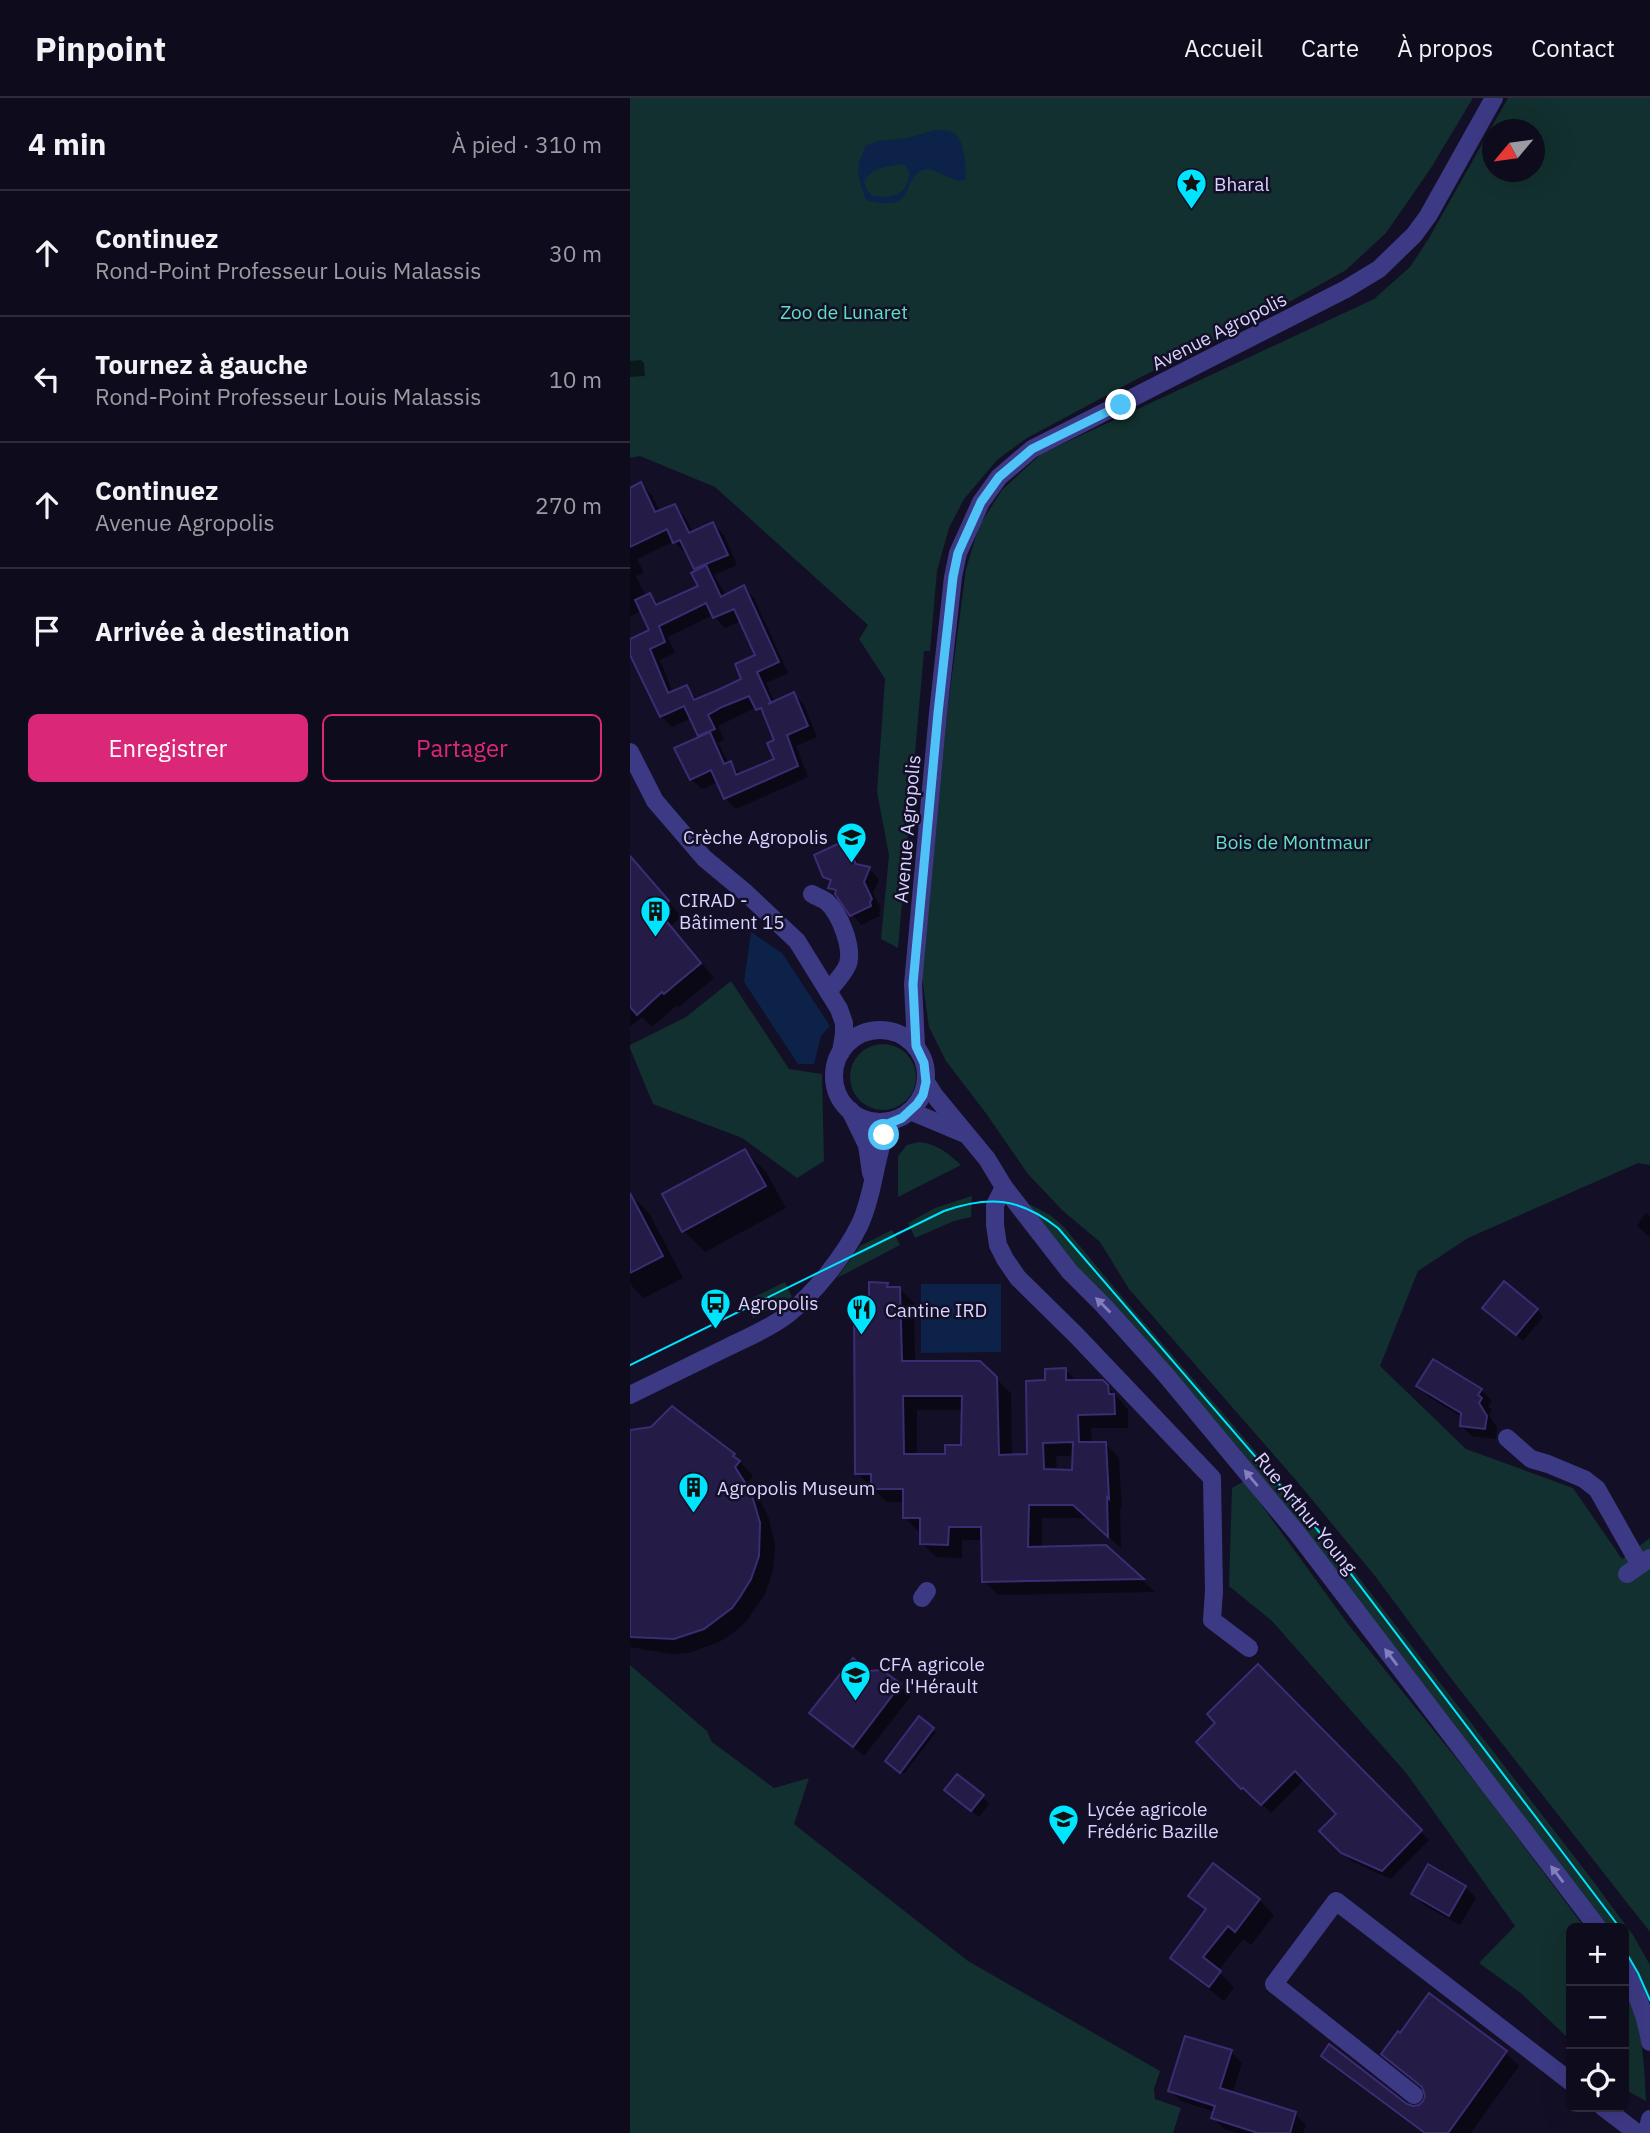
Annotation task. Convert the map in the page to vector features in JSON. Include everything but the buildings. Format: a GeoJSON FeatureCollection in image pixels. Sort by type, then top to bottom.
{"type":"FeatureCollection","features":[{"type":"Feature","properties":{"kind":"street","name":"Avenue Agropolis"},"geometry":{"type":"LineString","coordinates":[[916,1046],[913,998],[953,577],[958,553],[981,502],[999,477],[1032,449],[1346,289],[1379,269],[1428,216],[1494,98]]}},
{"type":"Feature","properties":{"kind":"street"},"geometry":{"type":"LineString","coordinates":[[630,752],[655,801],[704,858],[747,893],[797,941],[839,1009],[844,1023],[844,1034],[835,1083],[843,1102],[860,1118],[871,1122],[890,1123],[902,1118],[923,1095],[926,1082],[924,1063],[916,1046],[894,1031],[870,1031],[856,1037],[841,1052]]}},
{"type":"Feature","properties":{"kind":"street"},"geometry":{"type":"LineString","coordinates":[[812,894],[827,902],[848,941],[847,965],[828,991]]}},
{"type":"Feature","properties":{"kind":"street","name":"Avenue Agropolis"},"geometry":{"type":"LineString","coordinates":[[894,1031],[913,998]]}},
{"type":"Feature","properties":{"kind":"street"},"geometry":{"type":"LineString","coordinates":[[839,1009],[870,1031]]}},
{"type":"Feature","properties":{"kind":"street","name":"Rue Arthur Young"},"geometry":{"type":"LineString","coordinates":[[926,1082],[969,1135],[1004,1187],[1070,1272],[1165,1374],[1297,1533],[1594,1923]]}},
{"type":"Feature","properties":{"kind":"street"},"geometry":{"type":"LineString","coordinates":[[850,1110],[867,1145],[873,1181]]}},
{"type":"Feature","properties":{"kind":"street"},"geometry":{"type":"LineString","coordinates":[[910,1111],[969,1135]]}},
{"type":"Feature","properties":{"kind":"street"},"geometry":{"type":"LineString","coordinates":[[630,1395],[787,1315],[837,1262],[859,1225],[871,1195],[881,1145],[890,1123]]}},
{"type":"Feature","properties":{"kind":"street"},"geometry":{"type":"LineString","coordinates":[[1004,1187],[995,1205],[998,1245],[1018,1279],[1076,1335],[1212,1478],[1212,1620],[1249,1648]]}},
{"type":"Feature","properties":{"kind":"street"},"geometry":{"type":"LineString","coordinates":[[1507,1438],[1531,1459],[1584,1479],[1597,1489],[1639,1565]]}},
{"type":"Feature","properties":{"kind":"street"},"geometry":{"type":"LineString","coordinates":[[1414,2095],[1274,1984],[1336,1901],[1566,2078]]}},
{"type":"Feature","properties":{"kind":"street"},"geometry":{"type":"LineString","coordinates":[[1629,1978],[1647,2021],[1650,2042]]}},
{"type":"Feature","properties":{"kind":"street"},"geometry":{"type":"LineString","coordinates":[[1610,2112],[1637,2133]]}},
{"type":"Feature","properties":{"kind":"street"},"geometry":{"type":"LineString","coordinates":[[1647,2133],[1650,2119]]}},
{"type":"Feature","properties":{"kind":"green space","name":"Zoo de Lunaret"},"geometry":{"type":"Polygon","coordinates":[[[630,98],[1473,98],[1431,168],[1386,233],[1346,270],[1027,438],[997,460],[964,499],[949,528],[937,571],[930,651],[924,651],[898,948],[881,939],[889,855],[877,792],[885,679],[859,639],[868,625],[715,487],[640,456],[630,458],[630,98]]]}},
{"type":"Feature","properties":{"kind":"green space","name":"Bois de Montmaur"},"geometry":{"type":"Polygon","coordinates":[[[1508,98],[1650,98],[1650,1165],[1638,1163],[1468,1238],[1418,1271],[1380,1366],[1466,1449],[1573,1488],[1622,1559],[1650,1538],[1650,1932],[1450,1677],[1375,1576],[1295,1479],[1129,1289],[1100,1242],[1063,1211],[1028,1174],[946,1061],[929,1027],[922,978],[947,713],[966,569],[979,526],[1002,490],[1041,454],[1374,299],[1410,267],[1482,144],[1482,182],[1545,182],[1545,119],[1496,119],[1508,98]]]}},
{"type":"Feature","properties":{"kind":"green space"},"geometry":{"type":"Polygon","coordinates":[[[731,981],[789,1069],[822,1074],[824,1161],[797,1178],[742,1138],[653,1104],[630,1048],[630,1045],[686,1017],[731,981]]]}},
{"type":"Feature","properties":{"kind":"green space"},"geometry":{"type":"Polygon","coordinates":[[[883,1044],[896,1047],[906,1054],[913,1064],[916,1077],[913,1090],[906,1100],[896,1107],[883,1110],[870,1107],[860,1100],[853,1090],[850,1077],[853,1064],[860,1054],[870,1047],[883,1044]]]}},
{"type":"Feature","properties":{"kind":"green space"},"geometry":{"type":"Polygon","coordinates":[[[919,1142],[942,1150],[961,1165],[898,1197],[898,1156],[907,1145],[919,1142]]]}},
{"type":"Feature","properties":{"kind":"green space"},"geometry":{"type":"Polygon","coordinates":[[[972,1196],[971,1217],[954,1221],[915,1238],[908,1223],[935,1208],[972,1196]]]}},
{"type":"Feature","properties":{"kind":"green space"},"geometry":{"type":"Polygon","coordinates":[[[1021,1200],[1050,1215],[1064,1227],[1333,1544],[1624,1923],[1601,1923],[1021,1200]]]}},
{"type":"Feature","properties":{"kind":"green space"},"geometry":{"type":"Polygon","coordinates":[[[892,1230],[900,1245],[837,1278],[860,1246],[892,1230]]]}},
{"type":"Feature","properties":{"kind":"green space"},"geometry":{"type":"Polygon","coordinates":[[[785,1282],[792,1297],[753,1318],[744,1302],[785,1282]]]}},
{"type":"Feature","properties":{"kind":"green space"},"geometry":{"type":"Polygon","coordinates":[[[1244,1481],[1348,1624],[1481,1789],[1581,1923],[1566,1923],[1566,2036],[1522,1994],[1479,1963],[1515,1926],[1407,1774],[1272,1621],[1229,1586],[1232,1488],[1244,1481]]]}},
{"type":"Feature","properties":{"kind":"green space"},"geometry":{"type":"Polygon","coordinates":[[[630,1665],[707,1731],[712,1742],[774,1788],[809,1778],[794,1824],[968,1961],[1160,2071],[1154,2089],[1155,2099],[1181,2108],[1173,2133],[630,2133],[630,1665]]]}},
{"type":"Feature","properties":{"kind":"green space"},"geometry":{"type":"Polygon","coordinates":[[[1629,1930],[1650,1965],[1650,2016],[1629,1966],[1629,1930]]]}},
{"type":"Feature","properties":{"kind":"green space"},"geometry":{"type":"Polygon","coordinates":[[[1629,2000],[1639,2029],[1646,2101],[1629,2092],[1629,2000]]]}},
{"type":"Feature","properties":{"kind":"water"},"geometry":{"type":"Polygon","coordinates":[[[935,130],[952,132],[960,140],[962,147],[965,180],[959,181],[933,170],[923,170],[916,175],[901,199],[894,203],[866,200],[858,172],[865,146],[878,141],[907,138],[935,130]],[[905,165],[875,170],[864,182],[867,190],[873,196],[898,194],[905,187],[910,173],[905,165]]]}},
{"type":"Feature","properties":{"kind":"water"},"geometry":{"type":"Polygon","coordinates":[[[751,932],[782,953],[830,1026],[821,1036],[814,1064],[798,1064],[744,982],[751,932]]]}},
{"type":"Feature","properties":{"kind":"water"},"geometry":{"type":"Polygon","coordinates":[[[921,1284],[1001,1284],[1001,1352],[921,1353],[921,1284]]]}},
{"type":"Feature","properties":{"kind":"tram line"},"geometry":{"type":"LineString","coordinates":[[630,1365],[944,1211],[990,1201],[1031,1210],[1058,1228],[1310,1520],[1616,1923]]}},
{"type":"Feature","properties":{"kind":"tram line"},"geometry":{"type":"LineString","coordinates":[[1629,1958],[1650,2000]]}},
{"type":"Feature","properties":{"kind":"place","name":"Bharal"},"geometry":{"type":"Point","coordinates":[1191,211]}},
{"type":"Feature","properties":{"kind":"place","name":"Crèche Agropolis"},"geometry":{"type":"Point","coordinates":[851,864]}},
{"type":"Feature","properties":{"kind":"place","name":"CIRAD - Bâtiment 15"},"geometry":{"type":"Point","coordinates":[656,938]}},
{"type":"Feature","properties":{"kind":"place","name":"Agropolis"},"geometry":{"type":"Point","coordinates":[715,1330]}},
{"type":"Feature","properties":{"kind":"place","name":"Cantine IRD"},"geometry":{"type":"Point","coordinates":[862,1337]}},
{"type":"Feature","properties":{"kind":"place","name":"Agropolis Museum"},"geometry":{"type":"Point","coordinates":[694,1515]}},
{"type":"Feature","properties":{"kind":"place","name":"CFA agricole de l'Hérault"},"geometry":{"type":"Point","coordinates":[856,1702]}},
{"type":"Feature","properties":{"kind":"place","name":"Lycée agricole Frédéric Bazille"},"geometry":{"type":"Point","coordinates":[1064,1847]}},
{"type":"Feature","properties":{"kind":"route"},"geometry":{"type":"LineString","coordinates":[[884,1135],[890,1123],[902,1118],[917,1104],[923,1095],[926,1082],[924,1063],[916,1046],[913,984],[938,713],[958,553],[981,502],[999,477],[1032,449],[1121,405]]}}]}
